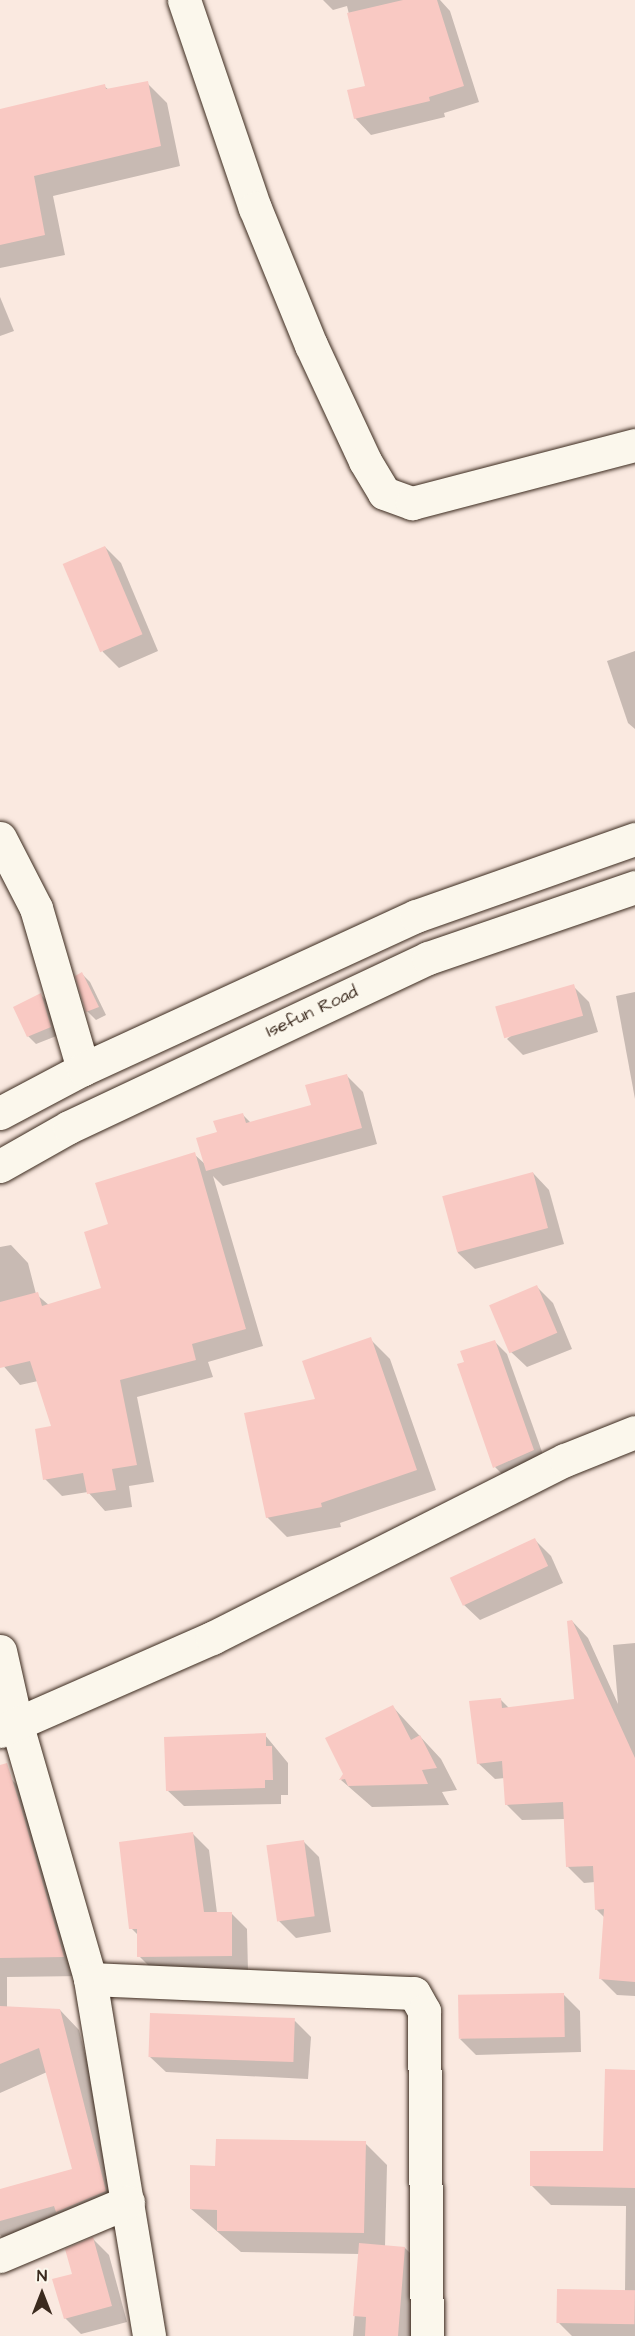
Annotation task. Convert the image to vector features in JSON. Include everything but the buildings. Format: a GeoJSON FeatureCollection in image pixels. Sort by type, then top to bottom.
{"type":"FeatureCollection","features":[{"type":"Feature","properties":{"kind":"street"},"geometry":{"type":"LineString","coordinates":[[184,0],[255,208],[316,355],[365,461],[384,493],[412,503],[635,446]]}},
{"type":"Feature","properties":{"kind":"street"},"geometry":{"type":"LineString","coordinates":[[0,838],[36,908],[83,1069]]}},
{"type":"Feature","properties":{"kind":"street"},"geometry":{"type":"LineString","coordinates":[[0,1113],[83,1069],[416,916],[635,839]]}},
{"type":"Feature","properties":{"kind":"street","name":"Isefun Road"},"geometry":{"type":"LineString","coordinates":[[0,1166],[69,1126],[428,958],[635,887]]}},
{"type":"Feature","properties":{"kind":"street"},"geometry":{"type":"LineString","coordinates":[[8,1726],[212,1638],[565,1460],[635,1432]]}},
{"type":"Feature","properties":{"kind":"street"},"geometry":{"type":"LineString","coordinates":[[0,1651],[8,1726],[90,1979],[149,2336]]}},
{"type":"Feature","properties":{"kind":"street"},"geometry":{"type":"LineString","coordinates":[[90,1979],[414,1993],[424,2011],[427,2336]]}},
{"type":"Feature","properties":{"kind":"street"},"geometry":{"type":"LineString","coordinates":[[0,2256],[128,2202]]}}]}
